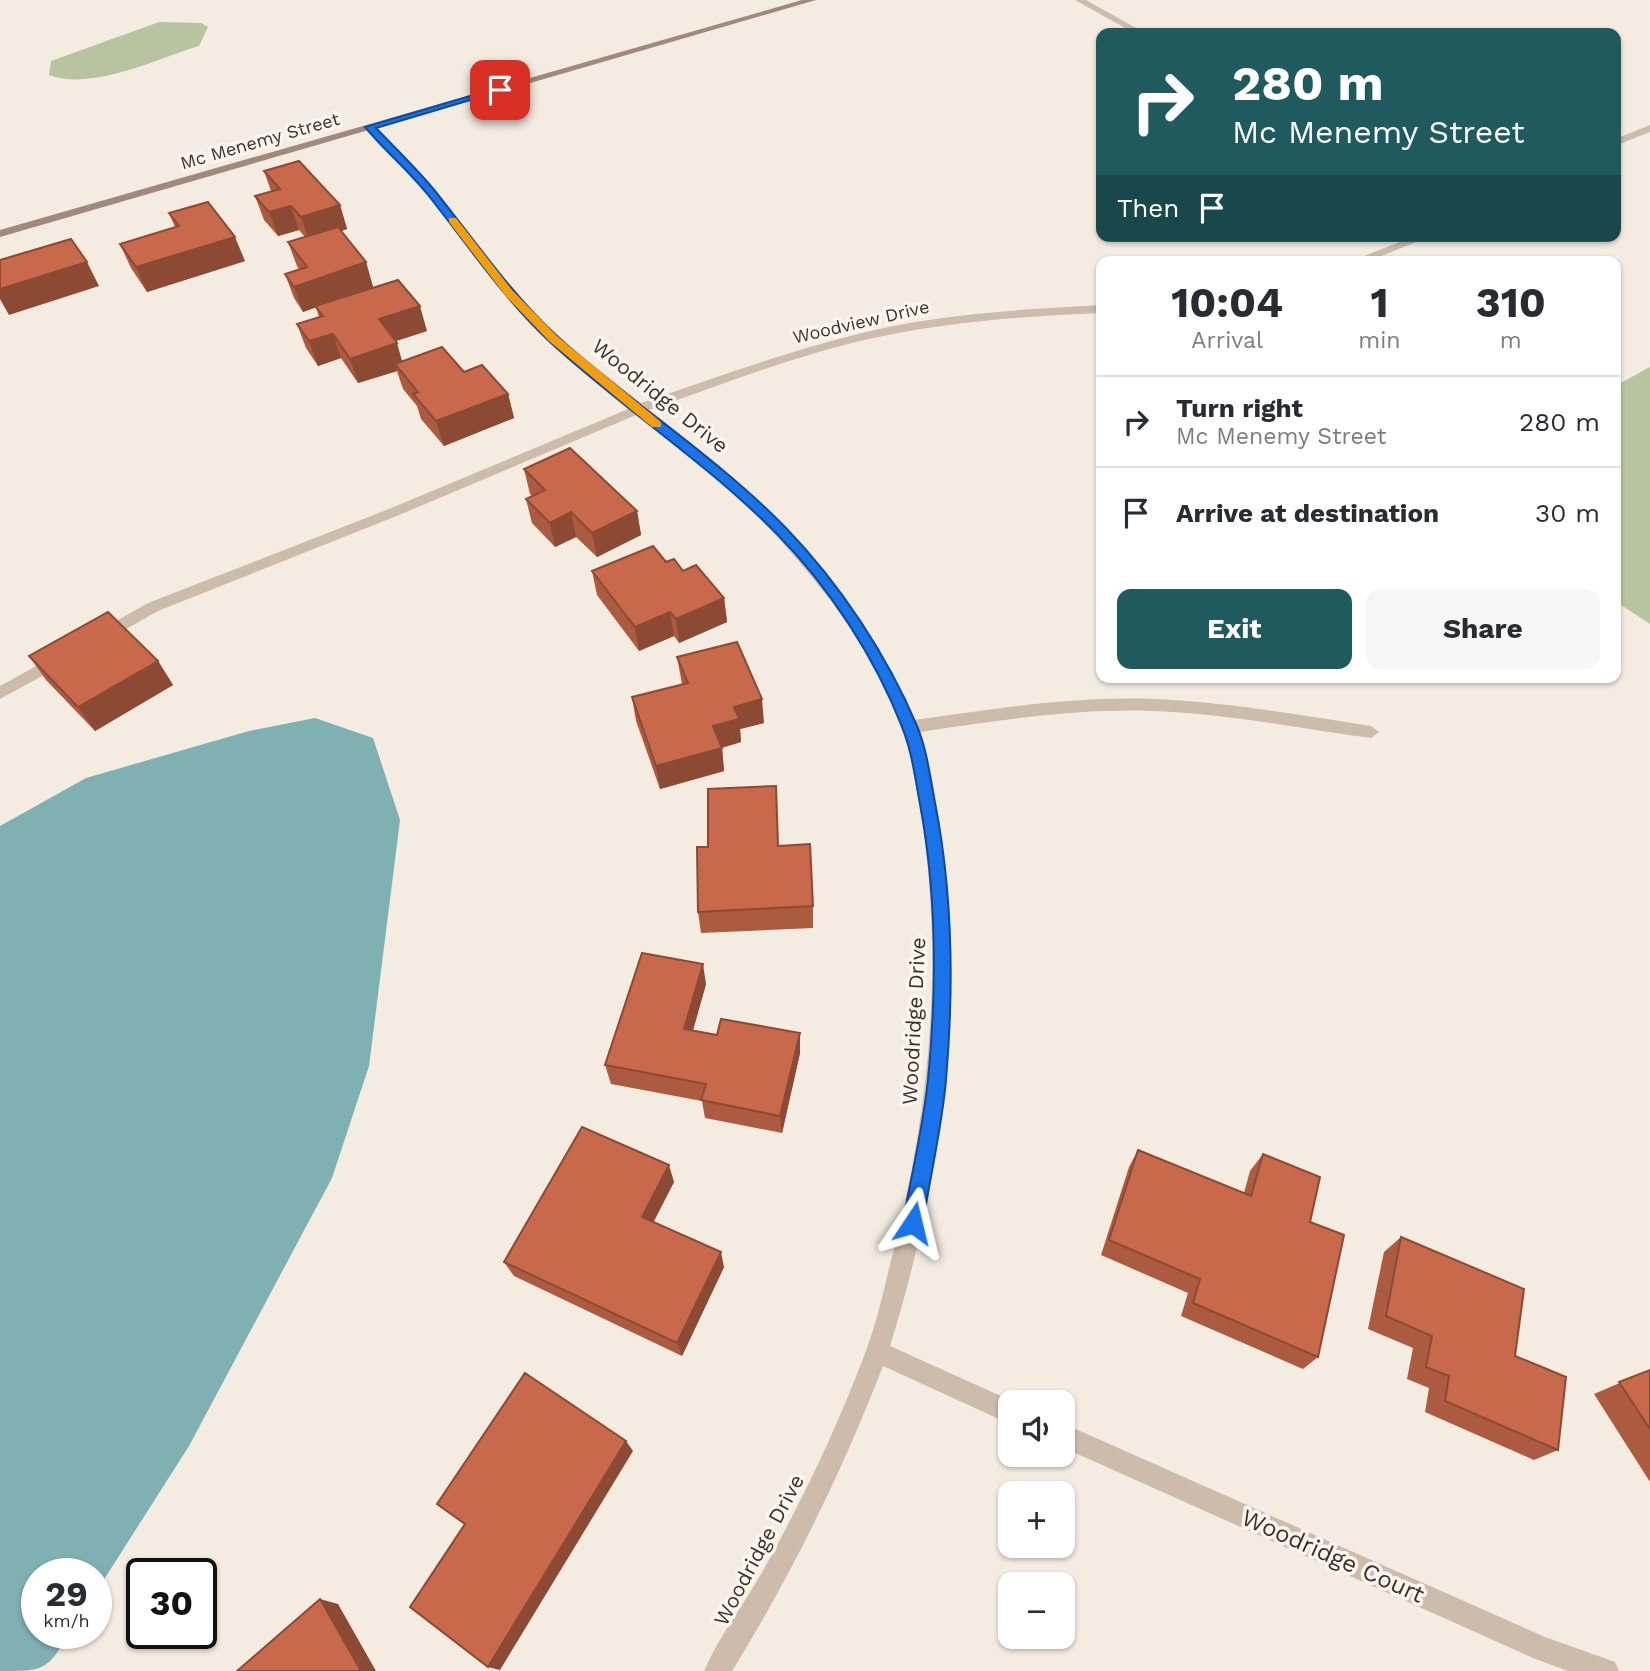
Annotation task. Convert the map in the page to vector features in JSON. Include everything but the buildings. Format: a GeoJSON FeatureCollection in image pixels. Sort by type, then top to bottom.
{"type":"FeatureCollection","features":[{"type":"Feature","properties":{"kind":"street","name":"Mc Menemy Street"},"geometry":{"type":"LineString","coordinates":[[0,233],[812,0]]}},
{"type":"Feature","properties":{"kind":"street"},"geometry":{"type":"LineString","coordinates":[[1079,0],[1131,28]]}},
{"type":"Feature","properties":{"kind":"street","name":"Woodridge Drive"},"geometry":{"type":"LineString","coordinates":[[370,127],[429,190],[508,293],[553,338],[728,480],[783,533],[831,590],[875,657],[910,727],[917,750],[936,848],[943,971],[937,1082],[913,1223],[877,1353],[817,1491],[738,1639],[717,1671]]}},
{"type":"Feature","properties":{"kind":"street"},"geometry":{"type":"LineString","coordinates":[[1621,140],[1650,128]]}},
{"type":"Feature","properties":{"kind":"street"},"geometry":{"type":"LineString","coordinates":[[1371,256],[1409,242]]}},
{"type":"Feature","properties":{"kind":"street","name":"Woodview Drive"},"geometry":{"type":"LineString","coordinates":[[0,692],[153,607],[394,512],[638,409],[788,357],[858,338],[926,324],[1002,314],[1096,309]]}},
{"type":"Feature","properties":{"kind":"street"},"geometry":{"type":"LineString","coordinates":[[910,727],[1078,706],[1154,705],[1239,713],[1371,732]]}},
{"type":"Feature","properties":{"kind":"street"},"geometry":{"type":"LineString","coordinates":[[877,1353],[998,1407]]}},
{"type":"Feature","properties":{"kind":"street","name":"Woodridge Court"},"geometry":{"type":"LineString","coordinates":[[1075,1441],[1542,1649],[1606,1671]]}},
{"type":"Feature","properties":{"kind":"green space"},"geometry":{"type":"Polygon","coordinates":[[[159,22],[201,23],[208,27],[199,46],[124,71],[85,79],[49,75],[51,61],[159,22]]]}},
{"type":"Feature","properties":{"kind":"green space"},"geometry":{"type":"Polygon","coordinates":[[[1650,367],[1650,624],[1621,605],[1621,383],[1650,367]]]}},
{"type":"Feature","properties":{"kind":"water"},"geometry":{"type":"Polygon","coordinates":[[[315,718],[373,738],[400,820],[369,1066],[332,1178],[189,1446],[112,1567],[112,1558],[21,1558],[21,1649],[60,1649],[49,1662],[36,1669],[0,1671],[0,826],[86,778],[249,731],[315,718]]]}},
{"type":"Feature","properties":{"kind":"slow traffic"},"geometry":{"type":"LineString","coordinates":[[452,220],[508,293],[553,338],[657,424]]}},
{"type":"Feature","properties":{"kind":"route"},"geometry":{"type":"LineString","coordinates":[[500,90],[370,127],[429,190],[508,293],[553,338],[612,389],[728,480],[783,533],[831,590],[875,657],[910,727],[936,848],[944,958],[937,1082],[913,1223]]}}]}
